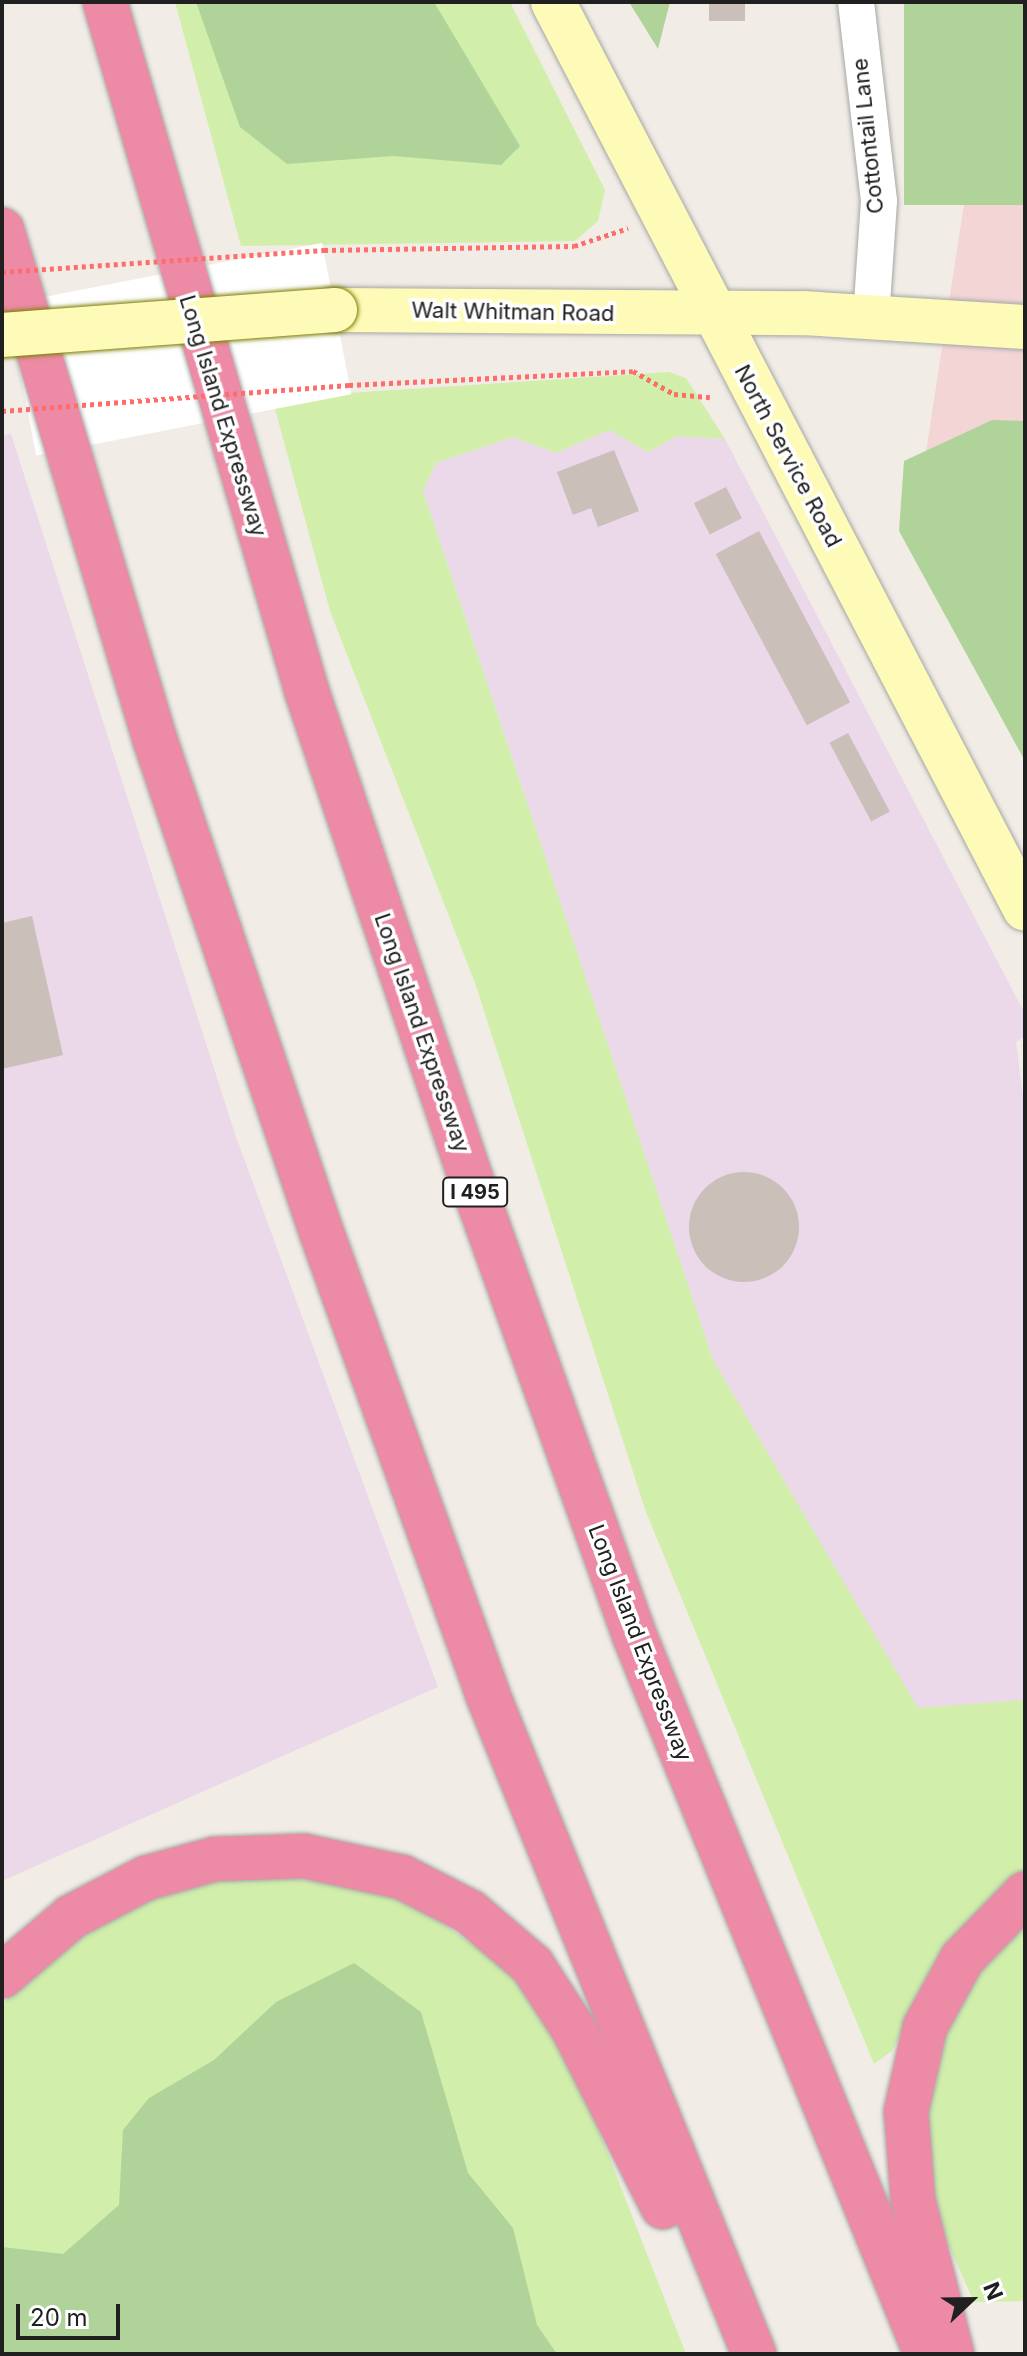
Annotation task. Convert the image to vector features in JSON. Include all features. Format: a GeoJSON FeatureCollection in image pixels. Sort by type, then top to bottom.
{"type":"FeatureCollection","features":[{"type":"Feature","properties":{"kind":"highway","name":"Long Island Expressway"},"geometry":{"type":"LineString","coordinates":[[105,2],[307,692],[471,1179],[635,1637],[926,2354]]}},
{"type":"Feature","properties":{"kind":"highway"},"geometry":{"type":"LineString","coordinates":[[2,230],[155,740],[321,1231],[487,1693],[754,2354]]}},
{"type":"Feature","properties":{"kind":"highway"},"geometry":{"type":"LineString","coordinates":[[2,1976],[71,1917],[146,1878],[215,1859],[304,1856],[402,1877],[470,1912],[532,1965],[574,2030],[737,2354]]}},
{"type":"Feature","properties":{"kind":"highway"},"geometry":{"type":"LineString","coordinates":[[952,2354],[913,2200],[906,2112],[925,2027],[962,1959],[1025,1894]]}},
{"type":"Feature","properties":{"kind":"main road","name":"North Service Road"},"geometry":{"type":"LineString","coordinates":[[553,2],[712,314],[1025,909]]}},
{"type":"Feature","properties":{"kind":"main road","name":"Walt Whitman Road"},"geometry":{"type":"LineString","coordinates":[[2,335],[335,310],[871,317],[1025,327]]}},
{"type":"Feature","properties":{"kind":"street","name":"Cottontail Lane"},"geometry":{"type":"LineString","coordinates":[[856,2],[879,201],[871,317]]}},
{"type":"Feature","properties":{"kind":"path"},"geometry":{"type":"LineString","coordinates":[[2,272],[324,250],[574,246],[629,228]]}},
{"type":"Feature","properties":{"kind":"path"},"geometry":{"type":"LineString","coordinates":[[2,411],[349,385],[633,371],[674,394],[710,397]]}},
{"type":"Feature","properties":{"kind":"shaded area"},"geometry":{"type":"Polygon","coordinates":[[[995,2],[1025,2],[1025,666],[926,452],[995,2]]]}},
{"type":"Feature","properties":{"kind":"shaded area"},"geometry":{"type":"Polygon","coordinates":[[[609,430],[648,452],[678,436],[725,439],[1025,1014],[1025,1036],[1016,1042],[1025,1112],[1025,1700],[918,1709],[713,1360],[423,491],[436,463],[513,437],[556,453],[609,430]]]}},
{"type":"Feature","properties":{"kind":"shaded area"},"geometry":{"type":"Polygon","coordinates":[[[11,434],[235,1134],[438,1687],[2,1881],[2,435],[11,434]]]}},
{"type":"Feature","properties":{"kind":"green space"},"geometry":{"type":"Polygon","coordinates":[[[175,2],[510,2],[605,190],[598,221],[575,241],[241,246],[175,2]]]}},
{"type":"Feature","properties":{"kind":"green space"},"geometry":{"type":"Polygon","coordinates":[[[196,2],[434,2],[520,146],[501,165],[393,156],[287,164],[240,127],[196,2]]]}},
{"type":"Feature","properties":{"kind":"green space"},"geometry":{"type":"Polygon","coordinates":[[[629,2],[670,2],[658,49],[629,2]]]}},
{"type":"Feature","properties":{"kind":"green space"},"geometry":{"type":"Polygon","coordinates":[[[904,2],[1025,2],[1025,205],[904,205],[904,2]]]}},
{"type":"Feature","properties":{"kind":"green space"},"geometry":{"type":"Polygon","coordinates":[[[669,372],[686,378],[725,439],[678,436],[648,452],[609,430],[556,453],[513,437],[436,463],[423,491],[713,1360],[918,1708],[1025,1700],[1025,1871],[931,1976],[892,2051],[874,2064],[646,1512],[475,983],[330,611],[272,398],[669,372]]]}},
{"type":"Feature","properties":{"kind":"green space"},"geometry":{"type":"Polygon","coordinates":[[[992,420],[1025,421],[1025,761],[899,531],[904,461],[992,420]]]}},
{"type":"Feature","properties":{"kind":"green space"},"geometry":{"type":"Polygon","coordinates":[[[247,1872],[396,1892],[516,1974],[571,2059],[686,2354],[2,2354],[2,2006],[31,1966],[127,1900],[247,1872]]]}},
{"type":"Feature","properties":{"kind":"green space"},"geometry":{"type":"Polygon","coordinates":[[[1025,1923],[1025,2301],[974,2302],[937,2219],[921,2151],[936,2042],[984,1960],[1025,1923]]]}},
{"type":"Feature","properties":{"kind":"green space"},"geometry":{"type":"Polygon","coordinates":[[[354,1963],[421,2012],[468,2173],[513,2228],[537,2325],[557,2354],[2,2354],[2,2247],[63,2254],[119,2205],[123,2130],[149,2098],[214,2060],[276,2002],[354,1963]]]}},
{"type":"Feature","properties":{"kind":"pier"},"geometry":{"type":"Polygon","coordinates":[[[322,243],[351,394],[36,455],[7,304],[322,243]]]}},
{"type":"Feature","properties":{"kind":"building"},"geometry":{"type":"Polygon","coordinates":[[[709,2],[745,2],[745,21],[709,21],[709,2]]]}},
{"type":"Feature","properties":{"kind":"building"},"geometry":{"type":"Polygon","coordinates":[[[614,450],[639,511],[598,527],[591,508],[573,515],[557,472],[614,450]]]}},
{"type":"Feature","properties":{"kind":"building"},"geometry":{"type":"Polygon","coordinates":[[[726,487],[742,518],[710,535],[694,503],[726,487]]]}},
{"type":"Feature","properties":{"kind":"building"},"geometry":{"type":"Polygon","coordinates":[[[759,531],[850,702],[807,725],[716,554],[759,531]]]}},
{"type":"Feature","properties":{"kind":"building"},"geometry":{"type":"Polygon","coordinates":[[[848,733],[890,812],[871,821],[829,743],[848,733]]]}},
{"type":"Feature","properties":{"kind":"building"},"geometry":{"type":"Polygon","coordinates":[[[32,916],[63,1055],[2,1069],[2,923],[32,916]]]}},
{"type":"Feature","properties":{"kind":"building"},"geometry":{"type":"Polygon","coordinates":[[[744,1172],[765,1176],[783,1188],[795,1206],[799,1227],[795,1248],[783,1266],[765,1278],[744,1282],[723,1278],[705,1266],[693,1248],[689,1227],[693,1206],[705,1188],[723,1176],[744,1172]]]}}]}
